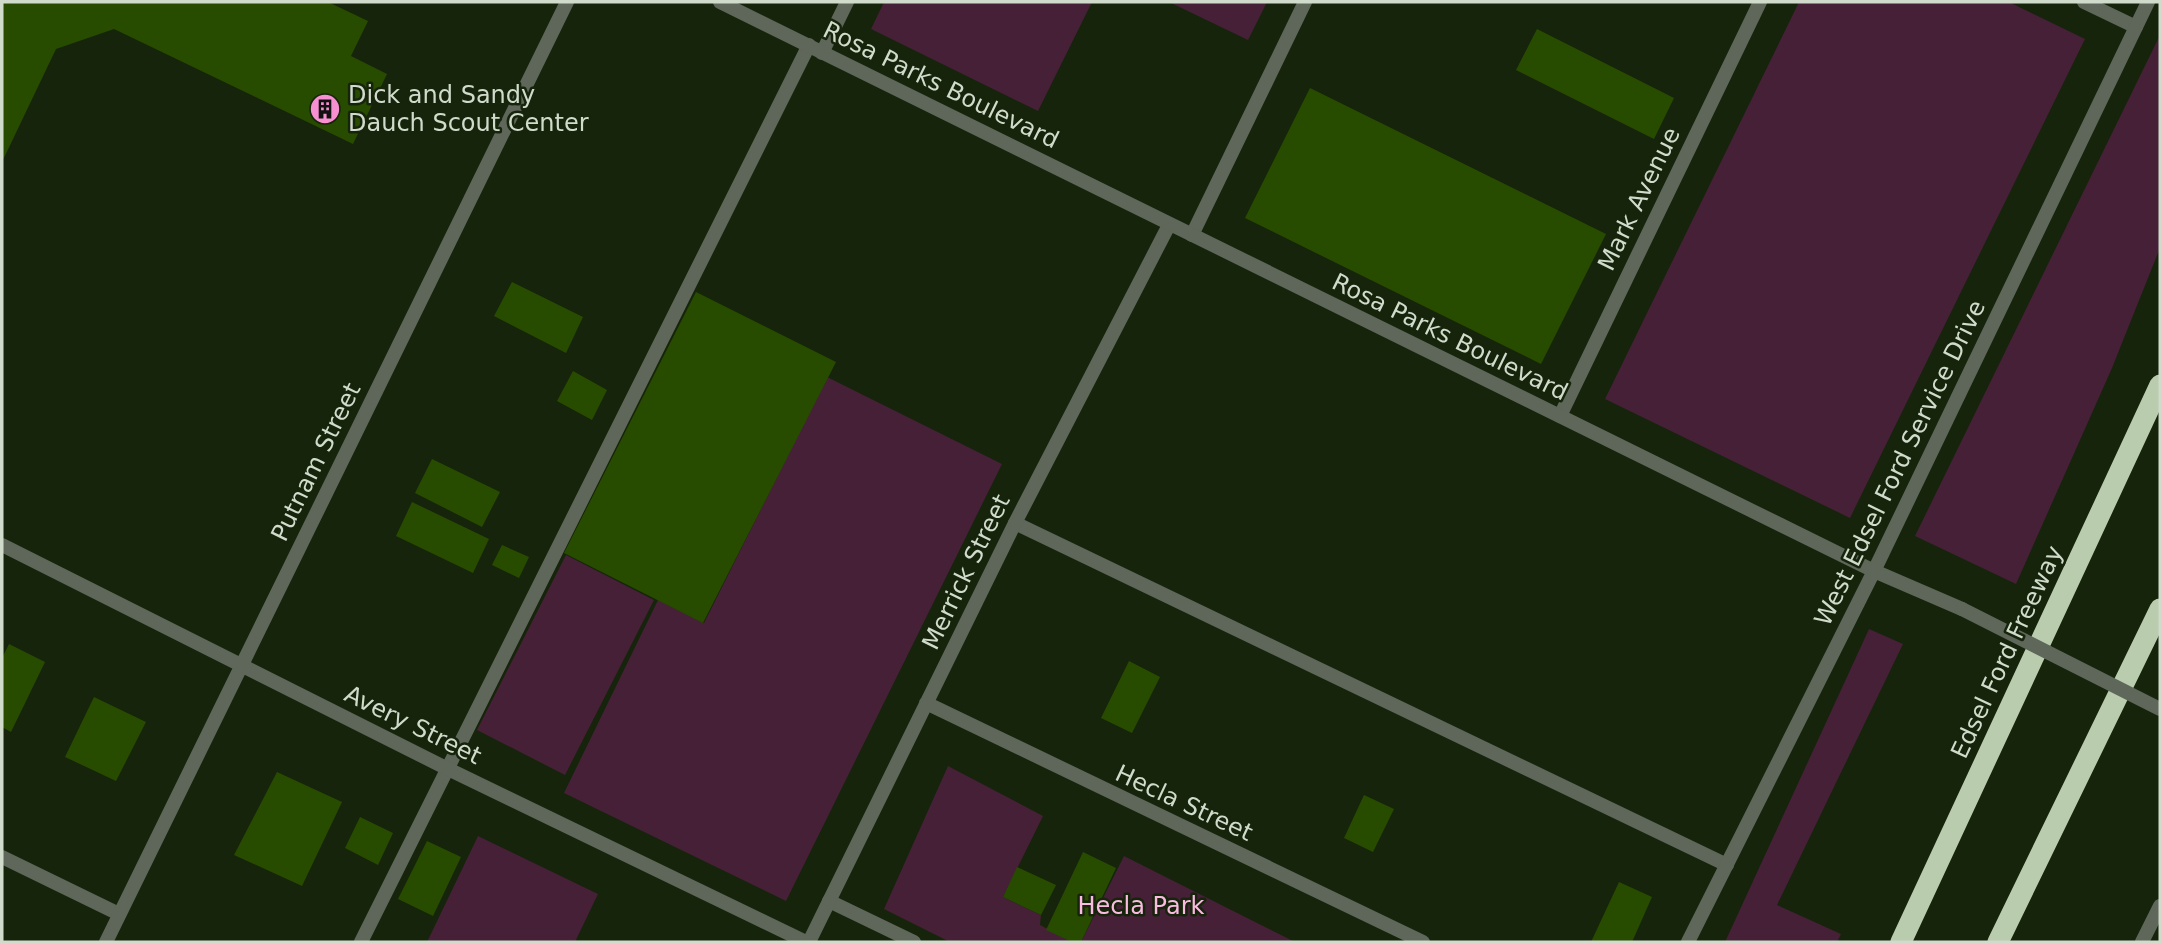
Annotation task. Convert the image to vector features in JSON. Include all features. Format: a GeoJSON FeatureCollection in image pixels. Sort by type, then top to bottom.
{"type":"FeatureCollection","features":[{"type":"Feature","properties":{"kind":"highway","name":"Edsel Ford Freeway"},"geometry":{"type":"LineString","coordinates":[[1894,942],[1905,933],[2160,385]]}},
{"type":"Feature","properties":{"kind":"highway"},"geometry":{"type":"LineString","coordinates":[[1998,942],[2160,609]]}},
{"type":"Feature","properties":{"kind":"street","name":"Putnam Street"},"geometry":{"type":"LineString","coordinates":[[106,942],[567,2]]}},
{"type":"Feature","properties":{"kind":"street","name":"Rosa Parks Boulevard"},"geometry":{"type":"LineString","coordinates":[[720,2],[1874,572],[1962,609],[2160,709]]}},
{"type":"Feature","properties":{"kind":"street"},"geometry":{"type":"LineString","coordinates":[[361,942],[446,768],[815,49],[847,2]]}},
{"type":"Feature","properties":{"kind":"street"},"geometry":{"type":"LineString","coordinates":[[1192,235],[1305,2]]}},
{"type":"Feature","properties":{"kind":"street","name":"Mark Avenue"},"geometry":{"type":"LineString","coordinates":[[1560,416],[1760,2]]}},
{"type":"Feature","properties":{"kind":"street"},"geometry":{"type":"LineString","coordinates":[[2084,2],[2136,27]]}},
{"type":"Feature","properties":{"kind":"street","name":"West Edsel Ford Service Drive"},"geometry":{"type":"LineString","coordinates":[[1688,942],[1874,572],[2148,2]]}},
{"type":"Feature","properties":{"kind":"street","name":"Merrick Street"},"geometry":{"type":"LineString","coordinates":[[808,942],[1015,523],[1169,225]]}},
{"type":"Feature","properties":{"kind":"street"},"geometry":{"type":"LineString","coordinates":[[1015,523],[1727,865]]}},
{"type":"Feature","properties":{"kind":"street","name":"Avery Street"},"geometry":{"type":"LineString","coordinates":[[2,545],[446,768],[808,942]]}},
{"type":"Feature","properties":{"kind":"street","name":"Hecla Street"},"geometry":{"type":"LineString","coordinates":[[926,703],[1423,942]]}},
{"type":"Feature","properties":{"kind":"street"},"geometry":{"type":"LineString","coordinates":[[2,857],[119,914]]}},
{"type":"Feature","properties":{"kind":"street"},"geometry":{"type":"LineString","coordinates":[[829,901],[914,942]]}},
{"type":"Feature","properties":{"kind":"street"},"geometry":{"type":"LineString","coordinates":[[2142,942],[2160,906]]}},
{"type":"Feature","properties":{"kind":"green space"},"geometry":{"type":"Polygon","coordinates":[[[884,2],[1092,2],[1038,111],[871,29],[884,2]]]}},
{"type":"Feature","properties":{"kind":"green space"},"geometry":{"type":"Polygon","coordinates":[[[1169,2],[1267,2],[1248,40],[1169,2]]]}},
{"type":"Feature","properties":{"kind":"green space"},"geometry":{"type":"Polygon","coordinates":[[[1799,2],[2009,2],[2085,39],[1850,518],[1605,399],[1799,2]]]}},
{"type":"Feature","properties":{"kind":"green space"},"geometry":{"type":"Polygon","coordinates":[[[2160,35],[2160,248],[2112,368],[2016,584],[1915,536],[2160,35]]]}},
{"type":"Feature","properties":{"kind":"green space"},"geometry":{"type":"Polygon","coordinates":[[[827,377],[1002,464],[786,901],[564,793],[658,600],[704,623],[827,377]]]}},
{"type":"Feature","properties":{"kind":"green space"},"geometry":{"type":"Polygon","coordinates":[[[566,555],[654,600],[565,775],[477,730],[566,555]]]}},
{"type":"Feature","properties":{"kind":"green space"},"geometry":{"type":"Polygon","coordinates":[[[1869,629],[1903,644],[1777,905],[1841,934],[1837,942],[1725,942],[1869,629]]]}},
{"type":"Feature","properties":{"kind":"green space"},"geometry":{"type":"Polygon","coordinates":[[[948,766],[1043,816],[1003,897],[1041,915],[1040,925],[1073,942],[950,942],[884,909],[948,766]]]}},
{"type":"Feature","properties":{"kind":"green space"},"geometry":{"type":"Polygon","coordinates":[[[478,836],[598,894],[575,942],[427,942],[478,836]]]}},
{"type":"Feature","properties":{"kind":"green space","name":"Hecla Park"},"geometry":{"type":"Polygon","coordinates":[[[1124,856],[1295,942],[1081,942],[1124,856]]]}},
{"type":"Feature","properties":{"kind":"building","name":"Dick and Sandy Dauch Scout Center"},"geometry":{"type":"Polygon","coordinates":[[[2,2],[328,2],[368,21],[351,56],[387,74],[353,144],[114,29],[56,49],[2,162],[2,2]]]}},
{"type":"Feature","properties":{"kind":"building"},"geometry":{"type":"Polygon","coordinates":[[[1537,29],[1674,98],[1654,139],[1516,70],[1537,29]]]}},
{"type":"Feature","properties":{"kind":"building"},"geometry":{"type":"Polygon","coordinates":[[[1310,88],[1606,234],[1541,364],[1245,218],[1310,88]]]}},
{"type":"Feature","properties":{"kind":"building"},"geometry":{"type":"Polygon","coordinates":[[[512,282],[583,317],[566,353],[494,316],[512,282]]]}},
{"type":"Feature","properties":{"kind":"building"},"geometry":{"type":"Polygon","coordinates":[[[696,292],[836,362],[703,623],[564,553],[696,292]]]}},
{"type":"Feature","properties":{"kind":"building"},"geometry":{"type":"Polygon","coordinates":[[[573,371],[607,390],[592,420],[557,401],[573,371]]]}},
{"type":"Feature","properties":{"kind":"building"},"geometry":{"type":"Polygon","coordinates":[[[432,459],[500,492],[482,527],[415,493],[432,459]]]}},
{"type":"Feature","properties":{"kind":"building"},"geometry":{"type":"Polygon","coordinates":[[[412,502],[489,539],[473,573],[396,536],[412,502]]]}},
{"type":"Feature","properties":{"kind":"building"},"geometry":{"type":"Polygon","coordinates":[[[502,545],[529,557],[519,578],[492,565],[502,545]]]}},
{"type":"Feature","properties":{"kind":"building"},"geometry":{"type":"Polygon","coordinates":[[[9,644],[45,662],[11,732],[2,727],[2,658],[9,644]]]}},
{"type":"Feature","properties":{"kind":"building"},"geometry":{"type":"Polygon","coordinates":[[[1129,661],[1160,677],[1132,733],[1101,718],[1129,661]]]}},
{"type":"Feature","properties":{"kind":"building"},"geometry":{"type":"Polygon","coordinates":[[[94,697],[146,722],[116,781],[65,757],[94,697]]]}},
{"type":"Feature","properties":{"kind":"building"},"geometry":{"type":"Polygon","coordinates":[[[277,772],[342,802],[302,886],[234,855],[277,772]]]}},
{"type":"Feature","properties":{"kind":"building"},"geometry":{"type":"Polygon","coordinates":[[[1364,795],[1394,809],[1373,852],[1344,838],[1364,795]]]}},
{"type":"Feature","properties":{"kind":"building"},"geometry":{"type":"Polygon","coordinates":[[[360,817],[393,833],[378,865],[345,848],[360,817]]]}},
{"type":"Feature","properties":{"kind":"building"},"geometry":{"type":"Polygon","coordinates":[[[427,841],[461,857],[433,916],[398,899],[427,841]]]}},
{"type":"Feature","properties":{"kind":"building"},"geometry":{"type":"Polygon","coordinates":[[[1083,852],[1116,868],[1081,942],[1072,942],[1046,930],[1083,852]]]}},
{"type":"Feature","properties":{"kind":"building"},"geometry":{"type":"Polygon","coordinates":[[[1017,867],[1056,885],[1041,915],[1003,897],[1017,867]]]}},
{"type":"Feature","properties":{"kind":"building"},"geometry":{"type":"Polygon","coordinates":[[[1619,882],[1652,897],[1632,942],[1591,942],[1619,882]]]}},
{"type":"Feature","properties":{"kind":"place","name":"Dick and Sandy Dauch Scout Center"},"geometry":{"type":"Point","coordinates":[325,109]}}]}
